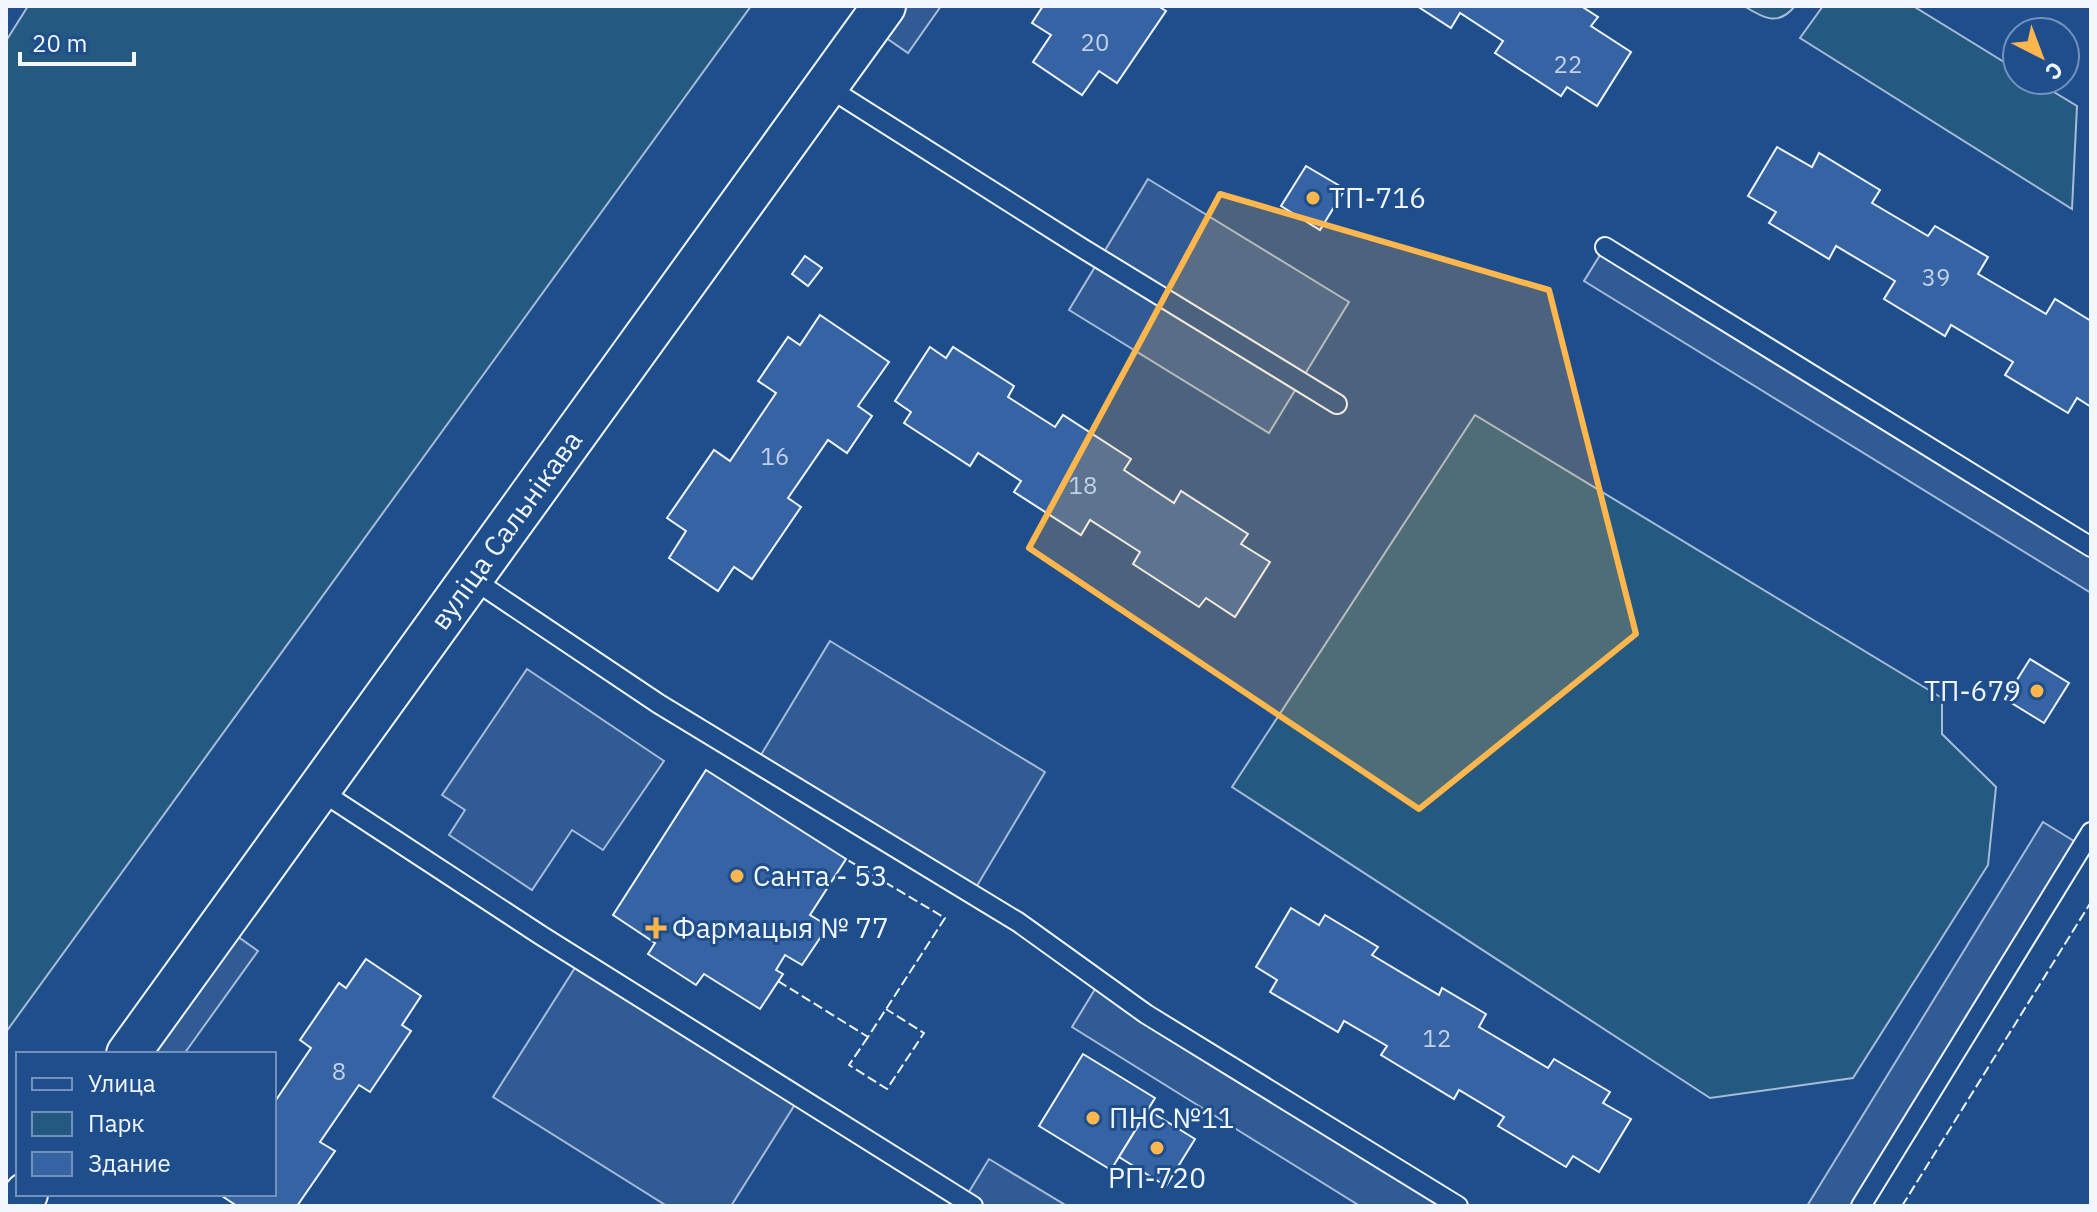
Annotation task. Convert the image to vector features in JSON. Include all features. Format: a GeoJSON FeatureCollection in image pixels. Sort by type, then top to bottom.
{"type":"FeatureCollection","features":[{"type":"Feature","properties":{"kind":"street","name":"вуліца Сальнікава"},"geometry":{"type":"LineString","coordinates":[[129,1052],[884,6]]}},
{"type":"Feature","properties":{"kind":"lane"},"geometry":{"type":"LineString","coordinates":[[826,86],[1337,404]]}},
{"type":"Feature","properties":{"kind":"lane"},"geometry":{"type":"LineString","coordinates":[[1605,247],[2091,547]]}},
{"type":"Feature","properties":{"kind":"lane"},"geometry":{"type":"LineString","coordinates":[[471,578],[659,704],[1018,922],[1129,1003],[1182,1037],[1458,1206]]}},
{"type":"Feature","properties":{"kind":"lane"},"geometry":{"type":"LineString","coordinates":[[319,790],[542,936],[973,1206]]}},
{"type":"Feature","properties":{"kind":"lane"},"geometry":{"type":"LineString","coordinates":[[1861,1206],[2091,832]]}},
{"type":"Feature","properties":{"kind":"highlighted area"},"geometry":{"type":"Polygon","coordinates":[[[1220,194],[1549,290],[1636,634],[1419,809],[1029,548],[1220,194]]]}},
{"type":"Feature","properties":{"kind":"green space"},"geometry":{"type":"Polygon","coordinates":[[[28,6],[751,6],[6,1032],[6,41],[28,6]]]}},
{"type":"Feature","properties":{"kind":"green space"},"geometry":{"type":"Polygon","coordinates":[[[1744,6],[1795,6],[1783,17],[1770,18],[1744,6]]]}},
{"type":"Feature","properties":{"kind":"green space"},"geometry":{"type":"Polygon","coordinates":[[[1823,6],[1913,6],[2001,60],[2001,96],[2060,96],[2077,106],[2072,209],[1800,38],[1823,6]]]}},
{"type":"Feature","properties":{"kind":"green space"},"geometry":{"type":"Polygon","coordinates":[[[1475,415],[1942,698],[1942,734],[1996,787],[1988,865],[1853,1078],[1710,1098],[1232,787],[1475,415]]]}},
{"type":"Feature","properties":{"kind":"shaded area"},"geometry":{"type":"Polygon","coordinates":[[[884,6],[941,6],[908,53],[869,26],[884,6]]]}},
{"type":"Feature","properties":{"kind":"shaded area"},"geometry":{"type":"Polygon","coordinates":[[[1148,179],[1349,302],[1269,433],[1069,310],[1148,179]]]}},
{"type":"Feature","properties":{"kind":"shaded area"},"geometry":{"type":"Polygon","coordinates":[[[1605,247],[2091,547],[2091,593],[1584,281],[1605,247]]]}},
{"type":"Feature","properties":{"kind":"shaded area"},"geometry":{"type":"Polygon","coordinates":[[[830,641],[1045,772],[972,894],[756,763],[830,641]]]}},
{"type":"Feature","properties":{"kind":"shaded area"},"geometry":{"type":"Polygon","coordinates":[[[527,669],[664,761],[603,850],[572,830],[532,890],[449,835],[465,810],[442,795],[527,669]]]}},
{"type":"Feature","properties":{"kind":"shaded area"},"geometry":{"type":"Polygon","coordinates":[[[2043,822],[2082,846],[1861,1206],[1807,1206],[2043,822]]]}},
{"type":"Feature","properties":{"kind":"shaded area"},"geometry":{"type":"Polygon","coordinates":[[[220,924],[258,951],[185,1052],[129,1052],[220,924]]]}},
{"type":"Feature","properties":{"kind":"shaded area"},"geometry":{"type":"Polygon","coordinates":[[[580,960],[799,1098],[731,1206],[667,1206],[493,1097],[580,960]]]}},
{"type":"Feature","properties":{"kind":"shaded area"},"geometry":{"type":"Polygon","coordinates":[[[1100,981],[1447,1206],[1360,1206],[1072,1027],[1100,981]]]}},
{"type":"Feature","properties":{"kind":"shaded area"},"geometry":{"type":"Polygon","coordinates":[[[989,1159],[1067,1206],[973,1206],[964,1200],[989,1159]]]}},
{"type":"Feature","properties":{"kind":"building"},"geometry":{"type":"Polygon","coordinates":[[[1043,6],[1158,6],[1166,11],[1117,83],[1099,71],[1082,95],[1033,62],[1051,35],[1032,23],[1043,6]]]}},
{"type":"Feature","properties":{"kind":"building"},"geometry":{"type":"Polygon","coordinates":[[[1417,6],[1581,6],[1598,17],[1591,26],[1631,52],[1597,106],[1567,87],[1561,96],[1495,53],[1503,41],[1460,13],[1451,28],[1417,6]]]}},
{"type":"Feature","properties":{"kind":"building"},"geometry":{"type":"Polygon","coordinates":[[[1777,147],[1812,167],[1819,153],[1880,190],[1872,203],[1928,236],[1935,226],[1988,257],[1978,274],[2046,314],[2055,299],[2091,321],[2091,407],[2077,398],[2068,413],[2005,375],[2013,362],[1951,325],[1945,336],[1884,299],[1895,281],[1836,246],[1829,259],[1769,223],[1776,212],[1748,196],[1777,147]]]}},
{"type":"Feature","properties":{"kind":"building","name":"ТП-716"},"geometry":{"type":"Polygon","coordinates":[[[1306,166],[1345,189],[1320,230],[1281,206],[1306,166]]]}},
{"type":"Feature","properties":{"kind":"building"},"geometry":{"type":"Polygon","coordinates":[[[805,256],[822,268],[808,286],[792,274],[805,256]]]}},
{"type":"Feature","properties":{"kind":"building"},"geometry":{"type":"Polygon","coordinates":[[[820,315],[889,362],[858,406],[872,416],[847,453],[828,440],[788,498],[801,507],[752,579],[734,567],[718,591],[669,558],[686,531],[667,518],[714,450],[730,461],[776,393],[758,381],[788,337],[800,345],[820,315]]]}},
{"type":"Feature","properties":{"kind":"building"},"geometry":{"type":"Polygon","coordinates":[[[930,347],[946,358],[953,347],[1014,386],[1008,397],[1055,427],[1063,415],[1131,459],[1124,470],[1174,503],[1181,491],[1248,534],[1241,544],[1270,562],[1235,617],[1206,598],[1199,607],[1133,564],[1140,552],[1090,520],[1081,535],[1014,492],[1021,481],[978,453],[970,466],[904,423],[911,412],[895,401],[930,347]]]}},
{"type":"Feature","properties":{"kind":"building","name":"ТП-679"},"geometry":{"type":"Polygon","coordinates":[[[2030,659],[2069,683],[2044,723],[2005,699],[2030,659]]]}},
{"type":"Feature","properties":{"kind":"building","name":"Санта - 53"},"geometry":{"type":"Polygon","coordinates":[[[706,770],[846,859],[810,915],[828,926],[802,965],[785,955],[776,970],[783,974],[760,1009],[704,974],[696,985],[648,954],[655,943],[613,915],[706,770]]]}},
{"type":"Feature","properties":{"kind":"building"},"geometry":{"type":"Polygon","coordinates":[[[1291,908],[1319,925],[1325,915],[1378,947],[1372,955],[1439,995],[1442,988],[1486,1014],[1479,1027],[1548,1068],[1554,1059],[1610,1092],[1603,1103],[1631,1119],[1599,1172],[1573,1156],[1566,1167],[1498,1126],[1504,1117],[1459,1090],[1454,1099],[1381,1055],[1387,1046],[1344,1021],[1338,1032],[1270,992],[1277,980],[1256,967],[1291,908]]]}},
{"type":"Feature","properties":{"kind":"building"},"geometry":{"type":"Polygon","coordinates":[[[366,959],[421,996],[402,1025],[411,1031],[370,1092],[359,1085],[320,1142],[335,1151],[297,1206],[237,1206],[222,1196],[276,1196],[276,1100],[311,1048],[300,1040],[339,983],[346,988],[366,959]]]}},
{"type":"Feature","properties":{"kind":"building","name":"ПНС №11"},"geometry":{"type":"Polygon","coordinates":[[[1083,1054],[1155,1098],[1111,1170],[1039,1126],[1083,1054]]]}},
{"type":"Feature","properties":{"kind":"building","name":"РП-720"},"geometry":{"type":"Polygon","coordinates":[[[1148,1110],[1195,1139],[1166,1186],[1119,1157],[1148,1110]]]}},
{"type":"Feature","properties":{"kind":"fence"},"geometry":{"type":"LineString","coordinates":[[778,981],[868,1037],[945,918],[846,859]]}},
{"type":"Feature","properties":{"kind":"fence"},"geometry":{"type":"LineString","coordinates":[[1902,1206],[2091,902]]}},
{"type":"Feature","properties":{"kind":"fence"},"geometry":{"type":"LineString","coordinates":[[868,1037],[849,1065],[887,1089],[924,1033],[886,1009]]}},
{"type":"Feature","properties":{"kind":"place","name":"ТП-716"},"geometry":{"type":"Point","coordinates":[1313,198]}},
{"type":"Feature","properties":{"kind":"place","name":"ТП-679"},"geometry":{"type":"Point","coordinates":[2037,691]}},
{"type":"Feature","properties":{"kind":"place","name":"Санта - 53"},"geometry":{"type":"Point","coordinates":[737,876]}},
{"type":"Feature","properties":{"kind":"place","name":"Фармацыя № 77"},"geometry":{"type":"Point","coordinates":[656,928]}},
{"type":"Feature","properties":{"kind":"place","name":"ПНС №11"},"geometry":{"type":"Point","coordinates":[1093,1118]}},
{"type":"Feature","properties":{"kind":"place","name":"РП-720"},"geometry":{"type":"Point","coordinates":[1157,1148]}}]}
